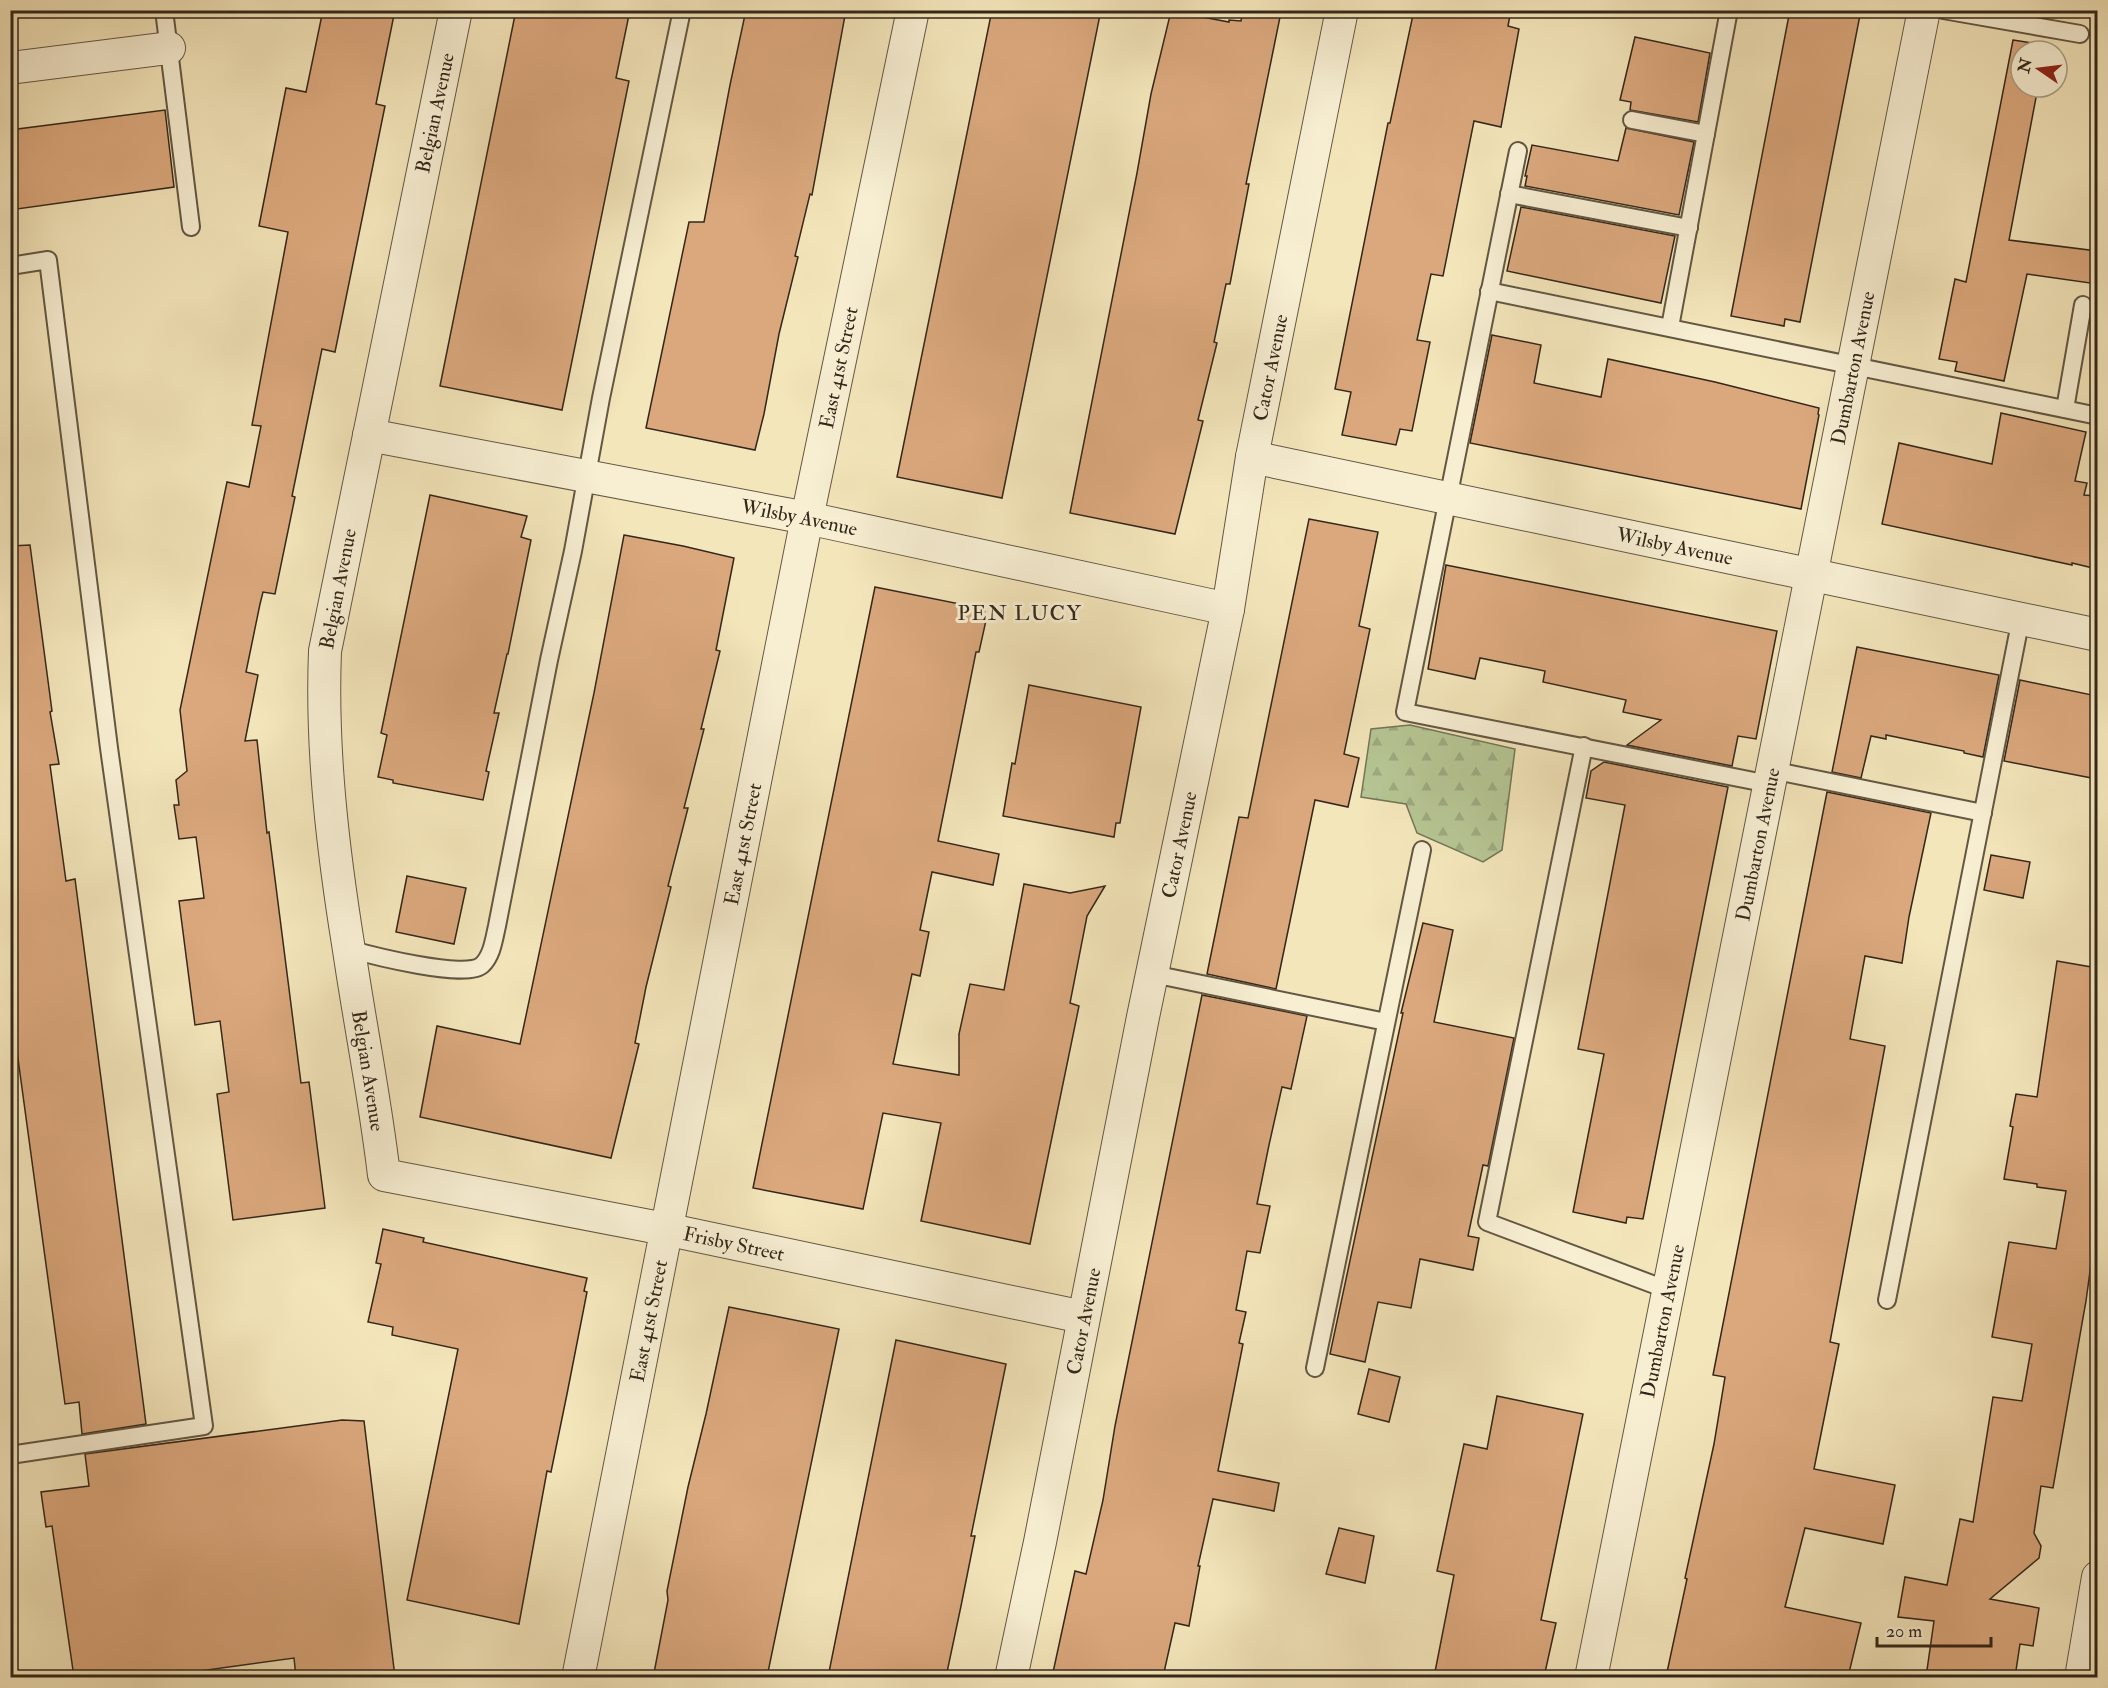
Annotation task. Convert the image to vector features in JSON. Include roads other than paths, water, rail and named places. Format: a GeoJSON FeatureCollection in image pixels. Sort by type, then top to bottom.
{"type":"FeatureCollection","features":[{"type":"Feature","properties":{"kind":"street","name":"Belgian Avenue"},"geometry":{"type":"LineString","coordinates":[[384,1174],[376,1108],[349,949],[327,771],[323,702],[324,661],[336,590],[456,10]]}},
{"type":"Feature","properties":{"kind":"street","name":"East 41st Street"},"geometry":{"type":"LineString","coordinates":[[578,1677],[807,518],[913,10]]}},
{"type":"Feature","properties":{"kind":"street","name":"Cator Avenue"},"geometry":{"type":"LineString","coordinates":[[1011,1677],[1228,609],[1252,457],[1342,10]]}},
{"type":"Feature","properties":{"kind":"street","name":"Dumbarton Avenue"},"geometry":{"type":"LineString","coordinates":[[1591,1677],[1924,10]]}},
{"type":"Feature","properties":{"kind":"street"},"geometry":{"type":"LineString","coordinates":[[10,69],[169,48]]}},
{"type":"Feature","properties":{"kind":"street","name":"Wilsby Avenue"},"geometry":{"type":"LineString","coordinates":[[369,435],[807,518],[1228,609]]}},
{"type":"Feature","properties":{"kind":"street","name":"Wilsby Avenue"},"geometry":{"type":"LineString","coordinates":[[1252,457],[2097,635]]}},
{"type":"Feature","properties":{"kind":"street","name":"Frisby Street"},"geometry":{"type":"LineString","coordinates":[[384,1174],[665,1229],[1083,1317]]}},
{"type":"Feature","properties":{"kind":"street"},"geometry":{"type":"LineString","coordinates":[[2081,1677],[2097,1577]]}},
{"type":"Feature","properties":{"kind":"lane"},"geometry":{"type":"LineString","coordinates":[[164,10],[191,226]]}},
{"type":"Feature","properties":{"kind":"lane"},"geometry":{"type":"LineString","coordinates":[[349,949],[389,959],[472,971],[482,966],[490,951],[497,926],[586,476],[682,10]]}},
{"type":"Feature","properties":{"kind":"lane"},"geometry":{"type":"LineString","coordinates":[[1670,327],[1729,10]]}},
{"type":"Feature","properties":{"kind":"lane"},"geometry":{"type":"LineString","coordinates":[[1943,10],[2080,34]]}},
{"type":"Feature","properties":{"kind":"lane"},"geometry":{"type":"LineString","coordinates":[[1632,120],[1706,134]]}},
{"type":"Feature","properties":{"kind":"lane"},"geometry":{"type":"LineString","coordinates":[[1518,151],[1405,712],[1584,746],[1983,813]]}},
{"type":"Feature","properties":{"kind":"lane"},"geometry":{"type":"LineString","coordinates":[[1509,194],[1689,228]]}},
{"type":"Feature","properties":{"kind":"lane"},"geometry":{"type":"LineString","coordinates":[[10,266],[48,260],[112,771],[204,1426],[10,1455]]}},
{"type":"Feature","properties":{"kind":"lane"},"geometry":{"type":"LineString","coordinates":[[1489,291],[2097,416]]}},
{"type":"Feature","properties":{"kind":"lane"},"geometry":{"type":"LineString","coordinates":[[2065,409],[2083,305]]}},
{"type":"Feature","properties":{"kind":"lane"},"geometry":{"type":"LineString","coordinates":[[1887,1300],[2021,618]]}},
{"type":"Feature","properties":{"kind":"lane"},"geometry":{"type":"LineString","coordinates":[[1584,746],[1487,1222],[1668,1290]]}},
{"type":"Feature","properties":{"kind":"lane"},"geometry":{"type":"LineString","coordinates":[[1315,1368],[1422,850]]}},
{"type":"Feature","properties":{"kind":"lane"},"geometry":{"type":"LineString","coordinates":[[1153,974],[1386,1022]]}},
{"type":"Feature","properties":{"kind":"district","name":"PEN LUCY"},"geometry":{"type":"Point","coordinates":[1020,613]}}]}
